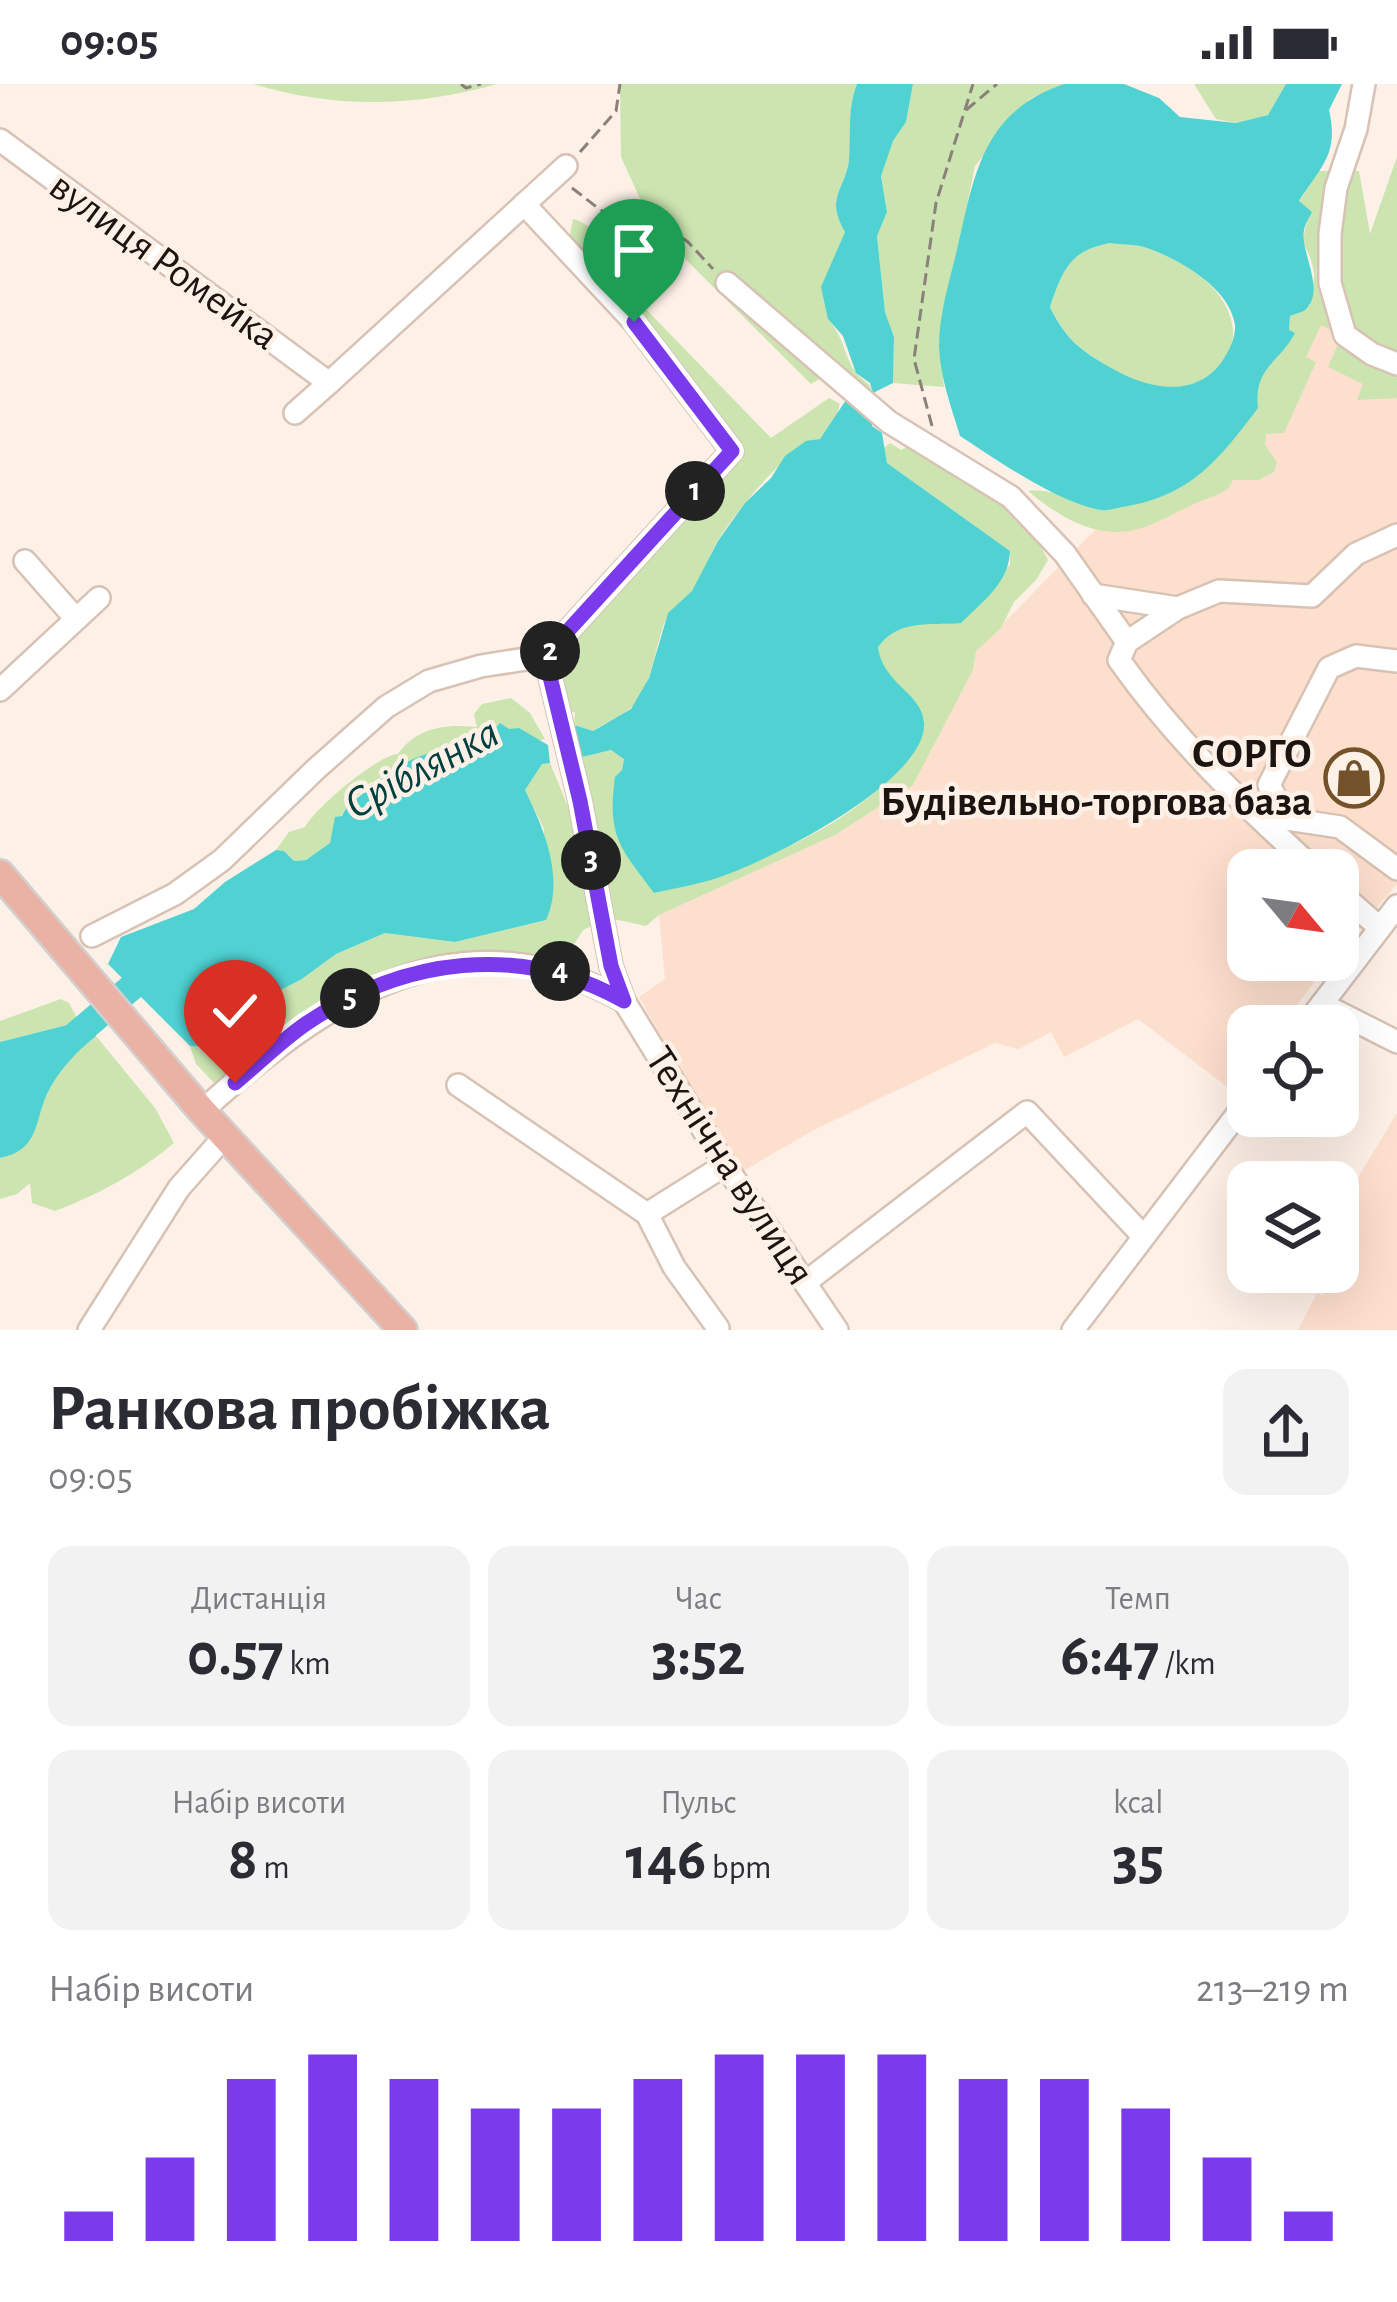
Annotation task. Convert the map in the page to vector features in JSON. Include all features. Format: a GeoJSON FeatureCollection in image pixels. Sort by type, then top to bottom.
{"type":"FeatureCollection","features":[{"type":"Feature","properties":{"kind":"main road"},"geometry":{"type":"LineString","coordinates":[[0,874],[202,1112],[403,1330]]}},
{"type":"Feature","properties":{"kind":"street"},"geometry":{"type":"LineString","coordinates":[[1364,84],[1357,130],[1336,188],[1330,283],[1345,335],[1397,364]]}},
{"type":"Feature","properties":{"kind":"street","name":"вулиця Ромейка"},"geometry":{"type":"LineString","coordinates":[[0,140],[329,382]]}},
{"type":"Feature","properties":{"kind":"street","name":"вулиця Ромейка"},"geometry":{"type":"LineString","coordinates":[[295,413],[561,171]]}},
{"type":"Feature","properties":{"kind":"street"},"geometry":{"type":"LineString","coordinates":[[92,936],[175,894],[222,860],[386,707],[428,681],[545,656],[732,451],[634,322],[524,204]]}},
{"type":"Feature","properties":{"kind":"street"},"geometry":{"type":"LineString","coordinates":[[727,283],[889,422],[1011,497],[1065,554],[1127,642]]}},
{"type":"Feature","properties":{"kind":"street"},"geometry":{"type":"LineString","coordinates":[[1292,849],[1206,770],[1157,714],[1119,660],[1127,642],[1178,608],[1219,591],[1312,596],[1356,554],[1397,535]]}},
{"type":"Feature","properties":{"kind":"street"},"geometry":{"type":"LineString","coordinates":[[25,561],[76,619]]}},
{"type":"Feature","properties":{"kind":"street"},"geometry":{"type":"LineString","coordinates":[[1093,595],[1178,608]]}},
{"type":"Feature","properties":{"kind":"street"},"geometry":{"type":"LineString","coordinates":[[0,690],[99,598]]}},
{"type":"Feature","properties":{"kind":"street","name":"Технічна вулиця"},"geometry":{"type":"LineString","coordinates":[[545,656],[580,801],[611,966],[624,1001],[725,1165],[837,1330]]}},
{"type":"Feature","properties":{"kind":"street"},"geometry":{"type":"LineString","coordinates":[[1397,662],[1356,656],[1329,668],[1269,785],[1288,819],[1340,827],[1397,869]]}},
{"type":"Feature","properties":{"kind":"street"},"geometry":{"type":"LineString","coordinates":[[1397,906],[1322,1004],[1397,1042]]}},
{"type":"Feature","properties":{"kind":"street"},"geometry":{"type":"LineString","coordinates":[[1359,910],[1380,928]]}},
{"type":"Feature","properties":{"kind":"street","name":"Технічна вулиця"},"geometry":{"type":"LineString","coordinates":[[202,1112],[306,1024],[367,989],[428,968],[495,964],[559,971],[624,1001]]}},
{"type":"Feature","properties":{"kind":"street"},"geometry":{"type":"LineString","coordinates":[[458,1084],[647,1214],[674,1267],[718,1328]]}},
{"type":"Feature","properties":{"kind":"street"},"geometry":{"type":"LineString","coordinates":[[806,1282],[1027,1112],[1143,1236]]}},
{"type":"Feature","properties":{"kind":"street"},"geometry":{"type":"LineString","coordinates":[[1073,1330],[1227,1127]]}},
{"type":"Feature","properties":{"kind":"street"},"geometry":{"type":"LineString","coordinates":[[89,1330],[179,1188],[225,1136]]}},
{"type":"Feature","properties":{"kind":"street"},"geometry":{"type":"LineString","coordinates":[[647,1214],[725,1165]]}},
{"type":"Feature","properties":{"kind":"path"},"geometry":{"type":"LineString","coordinates":[[461,84],[466,88],[481,84]]}},
{"type":"Feature","properties":{"kind":"path"},"geometry":{"type":"LineString","coordinates":[[620,84],[616,111],[561,171],[603,213],[632,226],[662,224],[688,242],[727,283]]}},
{"type":"Feature","properties":{"kind":"path"},"geometry":{"type":"LineString","coordinates":[[940,455],[914,359],[936,203],[973,84]]}},
{"type":"Feature","properties":{"kind":"path"},"geometry":{"type":"LineString","coordinates":[[964,111],[998,84]]}},
{"type":"Feature","properties":{"kind":"shaded area"},"geometry":{"type":"Polygon","coordinates":[[[1324,311],[1397,370],[1397,884],[1359,928],[1359,849],[1227,849],[1227,981],[1315,981],[1297,1005],[1227,1005],[1227,1087],[1138,1019],[1064,1057],[1051,1032],[1019,1049],[995,1043],[814,1130],[738,1174],[639,997],[665,979],[659,915],[835,835],[913,785],[973,670],[976,651],[1324,311]]]}},
{"type":"Feature","properties":{"kind":"shaded area"},"geometry":{"type":"Polygon","coordinates":[[[1397,1113],[1397,1330],[1298,1330],[1317,1293],[1359,1293],[1359,1176],[1397,1113]]]}},
{"type":"Feature","properties":{"kind":"green space"},"geometry":{"type":"Polygon","coordinates":[[[253,84],[497,84],[436,97],[375,102],[314,98],[253,84]]]}},
{"type":"Feature","properties":{"kind":"green space"},"geometry":{"type":"Polygon","coordinates":[[[620,84],[857,84],[848,166],[836,205],[845,232],[837,251],[828,319],[851,365],[873,393],[861,396],[835,369],[811,384],[653,227],[621,157],[620,84]]]}},
{"type":"Feature","properties":{"kind":"green space"},"geometry":{"type":"Polygon","coordinates":[[[913,84],[1064,84],[1030,99],[975,166],[939,342],[944,387],[893,383],[894,337],[885,312],[877,236],[887,212],[881,175],[893,141],[906,122],[913,84]]]}},
{"type":"Feature","properties":{"kind":"green space"},"geometry":{"type":"Polygon","coordinates":[[[1194,84],[1286,84],[1268,115],[1236,123],[1216,119],[1194,84]]]}},
{"type":"Feature","properties":{"kind":"green space"},"geometry":{"type":"Polygon","coordinates":[[[1397,157],[1397,398],[1357,400],[1363,384],[1328,367],[1342,335],[1321,325],[1306,357],[1316,362],[1284,433],[1266,434],[1265,445],[1277,462],[1274,472],[1259,480],[1233,480],[1215,496],[1152,524],[1118,532],[1086,527],[1028,491],[1112,509],[1176,490],[1208,466],[1246,417],[1270,362],[1294,333],[1289,330],[1290,316],[1310,305],[1314,273],[1304,239],[1311,212],[1299,202],[1318,171],[1359,171],[1370,234],[1397,157]]]}},
{"type":"Feature","properties":{"kind":"green space"},"geometry":{"type":"Polygon","coordinates":[[[573,219],[586,224],[598,238],[609,255],[605,267],[771,438],[829,398],[840,404],[835,421],[820,439],[778,466],[725,530],[695,586],[666,619],[640,697],[629,710],[593,731],[574,725],[575,712],[569,712],[550,657],[740,450],[569,240],[573,219]]]}},
{"type":"Feature","properties":{"kind":"green space"},"geometry":{"type":"Polygon","coordinates":[[[1110,243],[1147,248],[1194,272],[1222,300],[1233,329],[1228,355],[1211,375],[1184,386],[1148,384],[1107,366],[1067,334],[1050,307],[1059,283],[1076,257],[1110,243]]]}},
{"type":"Feature","properties":{"kind":"green space"},"geometry":{"type":"Polygon","coordinates":[[[890,443],[901,450],[910,445],[988,493],[1023,523],[1048,560],[1014,602],[1001,628],[976,651],[973,670],[913,785],[835,835],[659,915],[646,926],[609,918],[583,930],[558,961],[506,959],[326,1005],[295,1020],[216,1085],[196,1064],[190,1046],[207,1047],[263,999],[304,978],[336,954],[385,933],[455,942],[546,920],[544,829],[525,790],[542,763],[550,763],[573,819],[589,805],[582,757],[611,750],[624,758],[622,770],[654,893],[768,856],[806,838],[875,792],[923,733],[915,706],[887,672],[878,647],[908,626],[945,624],[1010,565],[1010,551],[887,463],[884,448],[890,443]]]}},
{"type":"Feature","properties":{"kind":"green space"},"geometry":{"type":"Polygon","coordinates":[[[511,698],[530,713],[545,739],[492,731],[482,743],[411,760],[388,772],[350,804],[330,843],[306,860],[294,861],[276,850],[289,832],[305,827],[348,783],[398,754],[414,738],[444,727],[477,727],[474,714],[482,704],[511,698]]]}},
{"type":"Feature","properties":{"kind":"green space"},"geometry":{"type":"Polygon","coordinates":[[[61,999],[69,1003],[79,1022],[0,1042],[0,1021],[61,999]]]}},
{"type":"Feature","properties":{"kind":"green space"},"geometry":{"type":"Polygon","coordinates":[[[96,1036],[155,1108],[174,1143],[117,1182],[55,1211],[32,1203],[30,1183],[0,1199],[0,1158],[27,1141],[56,1077],[96,1036]]]}},
{"type":"Feature","properties":{"kind":"water"},"geometry":{"type":"Polygon","coordinates":[[[857,84],[913,84],[906,122],[893,141],[881,176],[887,212],[877,236],[885,312],[894,337],[893,383],[873,393],[870,383],[856,373],[843,336],[828,319],[821,287],[845,232],[836,205],[848,166],[857,84]]]}},
{"type":"Feature","properties":{"kind":"water"},"geometry":{"type":"Polygon","coordinates":[[[1064,84],[1124,84],[1159,98],[1180,117],[1236,123],[1268,115],[1286,84],[1342,84],[1329,110],[1330,149],[1299,201],[1312,212],[1304,239],[1312,300],[1305,310],[1290,316],[1289,330],[1295,333],[1264,374],[1258,408],[1231,443],[1188,483],[1151,500],[1101,510],[1047,490],[960,436],[946,391],[939,346],[941,323],[976,174],[998,130],[1036,97],[1064,84]],[[1110,243],[1085,251],[1064,273],[1050,307],[1062,328],[1093,357],[1143,382],[1187,385],[1213,372],[1234,334],[1224,299],[1174,259],[1143,247],[1110,243]]]}},
{"type":"Feature","properties":{"kind":"water"},"geometry":{"type":"Polygon","coordinates":[[[846,400],[872,415],[872,426],[882,433],[887,463],[1010,551],[1005,573],[961,623],[905,627],[878,647],[887,671],[917,703],[924,723],[918,746],[900,770],[840,817],[770,856],[717,878],[654,893],[625,852],[615,828],[615,777],[624,759],[611,750],[582,757],[574,725],[593,731],[631,709],[649,678],[668,613],[692,591],[718,541],[785,456],[806,441],[820,439],[846,400]]]}},
{"type":"Feature","properties":{"kind":"water"},"geometry":{"type":"Polygon","coordinates":[[[500,723],[548,745],[550,763],[542,764],[525,790],[553,871],[546,920],[455,942],[385,933],[336,954],[263,999],[206,1047],[190,1046],[108,964],[121,937],[194,909],[225,882],[276,850],[294,861],[306,860],[330,843],[335,817],[399,766],[425,754],[482,743],[500,723]]]}},
{"type":"Feature","properties":{"kind":"water"},"geometry":{"type":"Polygon","coordinates":[[[79,1022],[96,1036],[56,1077],[29,1142],[0,1158],[0,1042],[79,1022]]]}},
{"type":"Feature","properties":{"kind":"waterway","name":"Сріблянка"},"geometry":{"type":"LineString","coordinates":[[0,1094],[17,1085],[133,986],[162,970]]}},
{"type":"Feature","properties":{"kind":"place","name":"СОРГО Будівельно-торгова база"},"geometry":{"type":"Point","coordinates":[1354,778]}},
{"type":"Feature","properties":{"kind":"route"},"geometry":{"type":"LineString","coordinates":[[235,1083],[306,1024],[367,989],[428,968],[495,964],[559,971],[624,1001],[611,966],[580,801],[545,656],[732,451],[634,322]]}}]}
